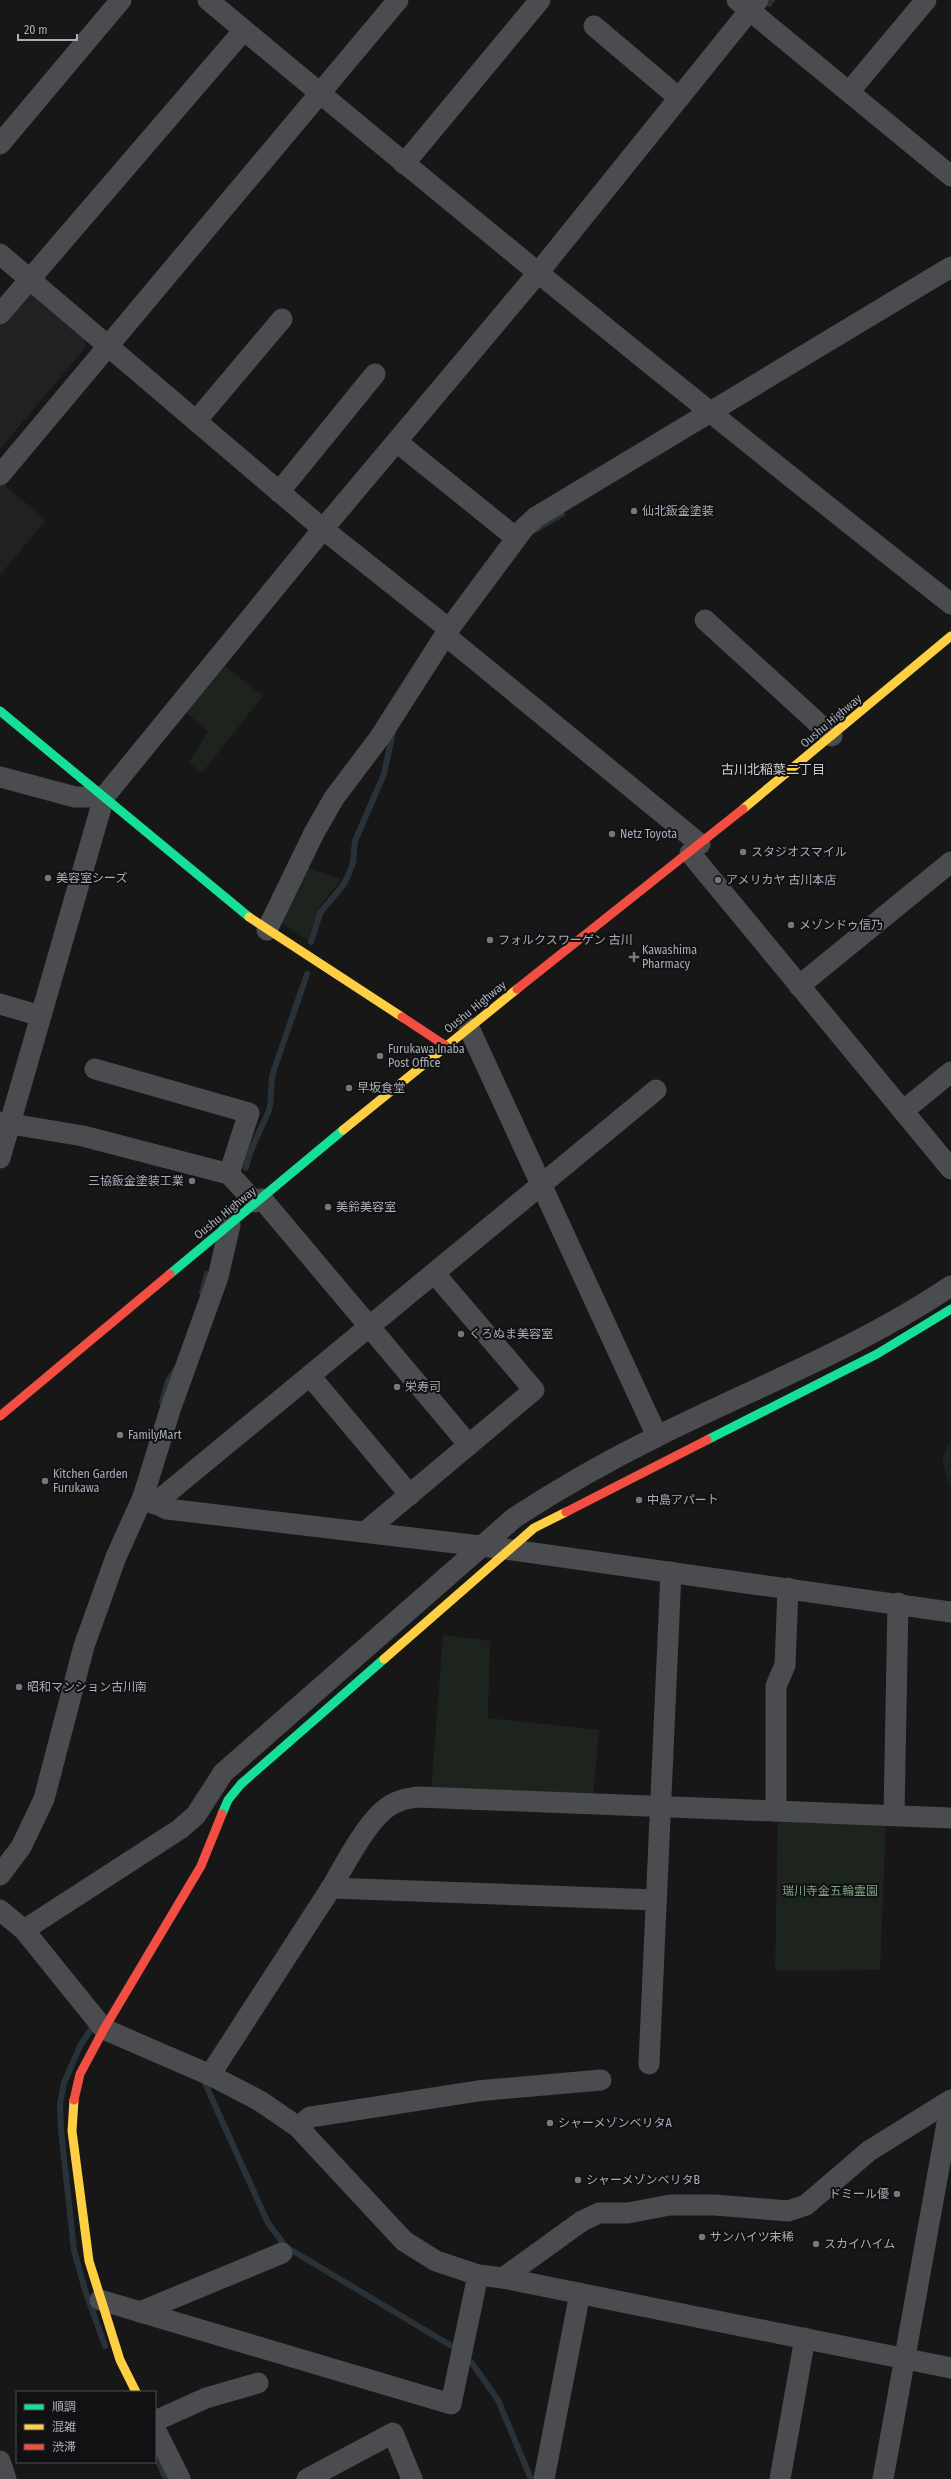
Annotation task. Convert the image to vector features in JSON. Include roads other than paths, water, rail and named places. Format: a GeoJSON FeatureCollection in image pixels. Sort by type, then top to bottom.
{"type":"FeatureCollection","features":[{"type":"Feature","properties":{"kind":"street"},"geometry":{"type":"LineString","coordinates":[[0,144],[121,0]]}},
{"type":"Feature","properties":{"kind":"street"},"geometry":{"type":"LineString","coordinates":[[208,0],[538,274],[708,412],[951,604]]}},
{"type":"Feature","properties":{"kind":"street"},"geometry":{"type":"LineString","coordinates":[[0,475],[398,0]]}},
{"type":"Feature","properties":{"kind":"street"},"geometry":{"type":"LineString","coordinates":[[404,164],[540,0]]}},
{"type":"Feature","properties":{"kind":"street"},"geometry":{"type":"LineString","coordinates":[[849,92],[926,0]]}},
{"type":"Feature","properties":{"kind":"street"},"geometry":{"type":"LineString","coordinates":[[0,1158],[5,1123],[41,1016],[104,797],[323,529],[538,274],[679,98],[748,3],[849,92],[951,176]]}},
{"type":"Feature","properties":{"kind":"street"},"geometry":{"type":"LineString","coordinates":[[594,26],[679,98]]}},
{"type":"Feature","properties":{"kind":"street"},"geometry":{"type":"LineString","coordinates":[[0,314],[29,278],[244,30]]}},
{"type":"Feature","properties":{"kind":"street"},"geometry":{"type":"LineString","coordinates":[[0,254],[279,492],[447,632],[695,849],[799,986],[951,1169]]}},
{"type":"Feature","properties":{"kind":"street"},"geometry":{"type":"LineString","coordinates":[[267,930],[310,839],[334,798],[380,737],[447,632],[515,537],[536,517],[951,267]]}},
{"type":"Feature","properties":{"kind":"street"},"geometry":{"type":"LineString","coordinates":[[196,421],[282,319]]}},
{"type":"Feature","properties":{"kind":"street"},"geometry":{"type":"LineString","coordinates":[[279,492],[375,374]]}},
{"type":"Feature","properties":{"kind":"street"},"geometry":{"type":"LineString","coordinates":[[397,442],[515,537]]}},
{"type":"Feature","properties":{"kind":"street"},"geometry":{"type":"LineString","coordinates":[[705,620],[832,736]]}},
{"type":"Feature","properties":{"kind":"street","name":"Oushu Highway"},"geometry":{"type":"LineString","coordinates":[[0,1416],[446,1046],[695,849],[951,636]]}},
{"type":"Feature","properties":{"kind":"street"},"geometry":{"type":"LineString","coordinates":[[0,711],[267,930],[446,1046]]}},
{"type":"Feature","properties":{"kind":"street"},"geometry":{"type":"LineString","coordinates":[[0,777],[75,797],[104,797]]}},
{"type":"Feature","properties":{"kind":"street"},"geometry":{"type":"LineString","coordinates":[[799,986],[951,862]]}},
{"type":"Feature","properties":{"kind":"street"},"geometry":{"type":"LineString","coordinates":[[0,1004],[41,1016]]}},
{"type":"Feature","properties":{"kind":"street"},"geometry":{"type":"LineString","coordinates":[[468,1028],[658,1436]]}},
{"type":"Feature","properties":{"kind":"street"},"geometry":{"type":"LineString","coordinates":[[95,1069],[249,1113],[229,1174]]}},
{"type":"Feature","properties":{"kind":"street"},"geometry":{"type":"LineString","coordinates":[[903,1111],[951,1072]]}},
{"type":"Feature","properties":{"kind":"street"},"geometry":{"type":"LineString","coordinates":[[148,1500],[310,1376],[542,1186],[656,1090]]}},
{"type":"Feature","properties":{"kind":"street"},"geometry":{"type":"LineString","coordinates":[[5,1123],[82,1136],[229,1174],[259,1200],[371,1326],[469,1445]]}},
{"type":"Feature","properties":{"kind":"street"},"geometry":{"type":"LineString","coordinates":[[0,1875],[21,1847],[44,1799],[84,1646],[116,1557],[148,1500],[170,1410],[218,1277],[230,1225]]}},
{"type":"Feature","properties":{"kind":"street"},"geometry":{"type":"LineString","coordinates":[[365,1532],[534,1390],[435,1274]]}},
{"type":"Feature","properties":{"kind":"street"},"geometry":{"type":"LineString","coordinates":[[136,2391],[120,2360],[89,2261],[72,2131],[74,2100],[80,2074],[99,2023],[201,1866],[228,1800],[241,1784],[497,1548],[514,1518],[544,1499],[658,1436],[819,1362],[928,1302],[951,1286]]}},
{"type":"Feature","properties":{"kind":"street"},"geometry":{"type":"LineString","coordinates":[[24,1930],[180,1829],[196,1815],[224,1773],[497,1548],[877,1354],[951,1309]]}},
{"type":"Feature","properties":{"kind":"street"},"geometry":{"type":"LineString","coordinates":[[310,1376],[410,1495]]}},
{"type":"Feature","properties":{"kind":"street"},"geometry":{"type":"LineString","coordinates":[[148,1500],[167,1509],[497,1548],[898,1603],[951,1612]]}},
{"type":"Feature","properties":{"kind":"street"},"geometry":{"type":"LineString","coordinates":[[649,2064],[671,1572]]}},
{"type":"Feature","properties":{"kind":"street"},"geometry":{"type":"LineString","coordinates":[[776,1811],[776,1686],[785,1664],[788,1588]]}},
{"type":"Feature","properties":{"kind":"street"},"geometry":{"type":"LineString","coordinates":[[894,1815],[898,1603]]}},
{"type":"Feature","properties":{"kind":"street"},"geometry":{"type":"LineString","coordinates":[[210,2075],[371,1824],[384,1810],[396,1802],[418,1797],[951,1818]]}},
{"type":"Feature","properties":{"kind":"street"},"geometry":{"type":"LineString","coordinates":[[331,1888],[656,1900]]}},
{"type":"Feature","properties":{"kind":"street"},"geometry":{"type":"LineString","coordinates":[[0,1910],[24,1930],[99,2023],[210,2075],[260,2101],[298,2127],[404,2241],[436,2261],[478,2276],[503,2278],[951,2368]]}},
{"type":"Feature","properties":{"kind":"street"},"geometry":{"type":"LineString","coordinates":[[298,2127],[310,2117],[477,2091],[601,2080]]}},
{"type":"Feature","properties":{"kind":"street"},"geometry":{"type":"LineString","coordinates":[[503,2278],[582,2221],[599,2213],[628,2213],[670,2205],[715,2205],[788,2211],[806,2205],[868,2151],[951,2100]]}},
{"type":"Feature","properties":{"kind":"street"},"geometry":{"type":"LineString","coordinates":[[883,2479],[951,2100]]}},
{"type":"Feature","properties":{"kind":"street"},"geometry":{"type":"LineString","coordinates":[[140,2312],[282,2253]]}},
{"type":"Feature","properties":{"kind":"street"},"geometry":{"type":"LineString","coordinates":[[100,2300],[451,2404],[478,2276]]}},
{"type":"Feature","properties":{"kind":"street"},"geometry":{"type":"LineString","coordinates":[[544,2479],[580,2293]]}},
{"type":"Feature","properties":{"kind":"street"},"geometry":{"type":"LineString","coordinates":[[780,2479],[805,2338]]}},
{"type":"Feature","properties":{"kind":"street"},"geometry":{"type":"LineString","coordinates":[[156,2421],[206,2398],[258,2383]]}},
{"type":"Feature","properties":{"kind":"street"},"geometry":{"type":"LineString","coordinates":[[156,2431],[180,2479]]}},
{"type":"Feature","properties":{"kind":"street"},"geometry":{"type":"LineString","coordinates":[[307,2479],[393,2433],[412,2479]]}},
{"type":"Feature","properties":{"kind":"street"},"geometry":{"type":"LineString","coordinates":[[0,2461],[6,2479]]}},
{"type":"Feature","properties":{"kind":"waterway"},"geometry":{"type":"LineString","coordinates":[[769,4],[772,0]]}},
{"type":"Feature","properties":{"kind":"waterway"},"geometry":{"type":"LineString","coordinates":[[535,530],[562,514]]}},
{"type":"Feature","properties":{"kind":"waterway"},"geometry":{"type":"LineString","coordinates":[[311,942],[320,913],[344,884],[353,863],[355,841],[384,774],[393,732]]}},
{"type":"Feature","properties":{"kind":"waterway"},"geometry":{"type":"LineString","coordinates":[[246,1168],[253,1146],[269,1110],[273,1073],[307,974]]}},
{"type":"Feature","properties":{"kind":"waterway"},"geometry":{"type":"LineString","coordinates":[[202,1292],[207,1274]]}},
{"type":"Feature","properties":{"kind":"waterway"},"geometry":{"type":"LineString","coordinates":[[162,1402],[168,1381],[175,1370]]}},
{"type":"Feature","properties":{"kind":"waterway"},"geometry":{"type":"LineString","coordinates":[[95,2023],[80,2046],[64,2083],[60,2104],[61,2130],[74,2250],[85,2290],[105,2346]]}},
{"type":"Feature","properties":{"kind":"waterway"},"geometry":{"type":"LineString","coordinates":[[204,2081],[268,2223],[286,2247],[450,2345]]}},
{"type":"Feature","properties":{"kind":"waterway"},"geometry":{"type":"LineString","coordinates":[[472,2363],[498,2400],[531,2479]]}},
{"type":"Feature","properties":{"kind":"waterway"},"geometry":{"type":"LineString","coordinates":[[156,2457],[166,2479]]}},
{"type":"Feature","properties":{"kind":"place","name":"仙北鈑金塗装"},"geometry":{"type":"Point","coordinates":[634,511]}},
{"type":"Feature","properties":{"kind":"place","name":"Netz Toyota"},"geometry":{"type":"Point","coordinates":[612,834]}},
{"type":"Feature","properties":{"kind":"place","name":"スタジオスマイル"},"geometry":{"type":"Point","coordinates":[743,852]}},
{"type":"Feature","properties":{"kind":"place","name":"美容室シーズ"},"geometry":{"type":"Point","coordinates":[48,878]}},
{"type":"Feature","properties":{"kind":"place","name":"アメリカヤ 古川本店"},"geometry":{"type":"Point","coordinates":[718,880]}},
{"type":"Feature","properties":{"kind":"place","name":"メゾンドゥ信乃"},"geometry":{"type":"Point","coordinates":[791,925]}},
{"type":"Feature","properties":{"kind":"place","name":"フォルクスワーゲン 古川"},"geometry":{"type":"Point","coordinates":[490,940]}},
{"type":"Feature","properties":{"kind":"place","name":"Kawashima Pharmacy"},"geometry":{"type":"Point","coordinates":[634,957]}},
{"type":"Feature","properties":{"kind":"place","name":"Furukawa Inaba Post Office"},"geometry":{"type":"Point","coordinates":[380,1056]}},
{"type":"Feature","properties":{"kind":"place","name":"早坂食堂"},"geometry":{"type":"Point","coordinates":[349,1088]}},
{"type":"Feature","properties":{"kind":"place","name":"三協鈑金塗装工業"},"geometry":{"type":"Point","coordinates":[192,1181]}},
{"type":"Feature","properties":{"kind":"place","name":"美鈴美容室"},"geometry":{"type":"Point","coordinates":[328,1207]}},
{"type":"Feature","properties":{"kind":"place","name":"くろぬま美容室"},"geometry":{"type":"Point","coordinates":[461,1334]}},
{"type":"Feature","properties":{"kind":"place","name":"栄寿司"},"geometry":{"type":"Point","coordinates":[397,1387]}},
{"type":"Feature","properties":{"kind":"place","name":"FamilyMart"},"geometry":{"type":"Point","coordinates":[120,1435]}},
{"type":"Feature","properties":{"kind":"place","name":"Kitchen Garden Furukawa"},"geometry":{"type":"Point","coordinates":[45,1481]}},
{"type":"Feature","properties":{"kind":"place","name":"中島アパート"},"geometry":{"type":"Point","coordinates":[639,1500]}},
{"type":"Feature","properties":{"kind":"place","name":"昭和マンション古川南"},"geometry":{"type":"Point","coordinates":[19,1687]}},
{"type":"Feature","properties":{"kind":"place","name":"シャーメゾンベリタA"},"geometry":{"type":"Point","coordinates":[550,2123]}},
{"type":"Feature","properties":{"kind":"place","name":"シャーメゾンベリタB"},"geometry":{"type":"Point","coordinates":[578,2180]}},
{"type":"Feature","properties":{"kind":"place","name":"ドミール優"},"geometry":{"type":"Point","coordinates":[897,2194]}},
{"type":"Feature","properties":{"kind":"place","name":"サンハイツ末稀"},"geometry":{"type":"Point","coordinates":[702,2237]}},
{"type":"Feature","properties":{"kind":"place","name":"スカイハイム"},"geometry":{"type":"Point","coordinates":[816,2244]}},
{"type":"Feature","properties":{"kind":"district","name":"古川北稲葉二丁目"},"geometry":{"type":"Point","coordinates":[773,769]}},
{"type":"Feature","properties":{"kind":"park label","name":"瑞川寺金五輪霊園"},"geometry":{"type":"Point","coordinates":[830,1891]}}]}
